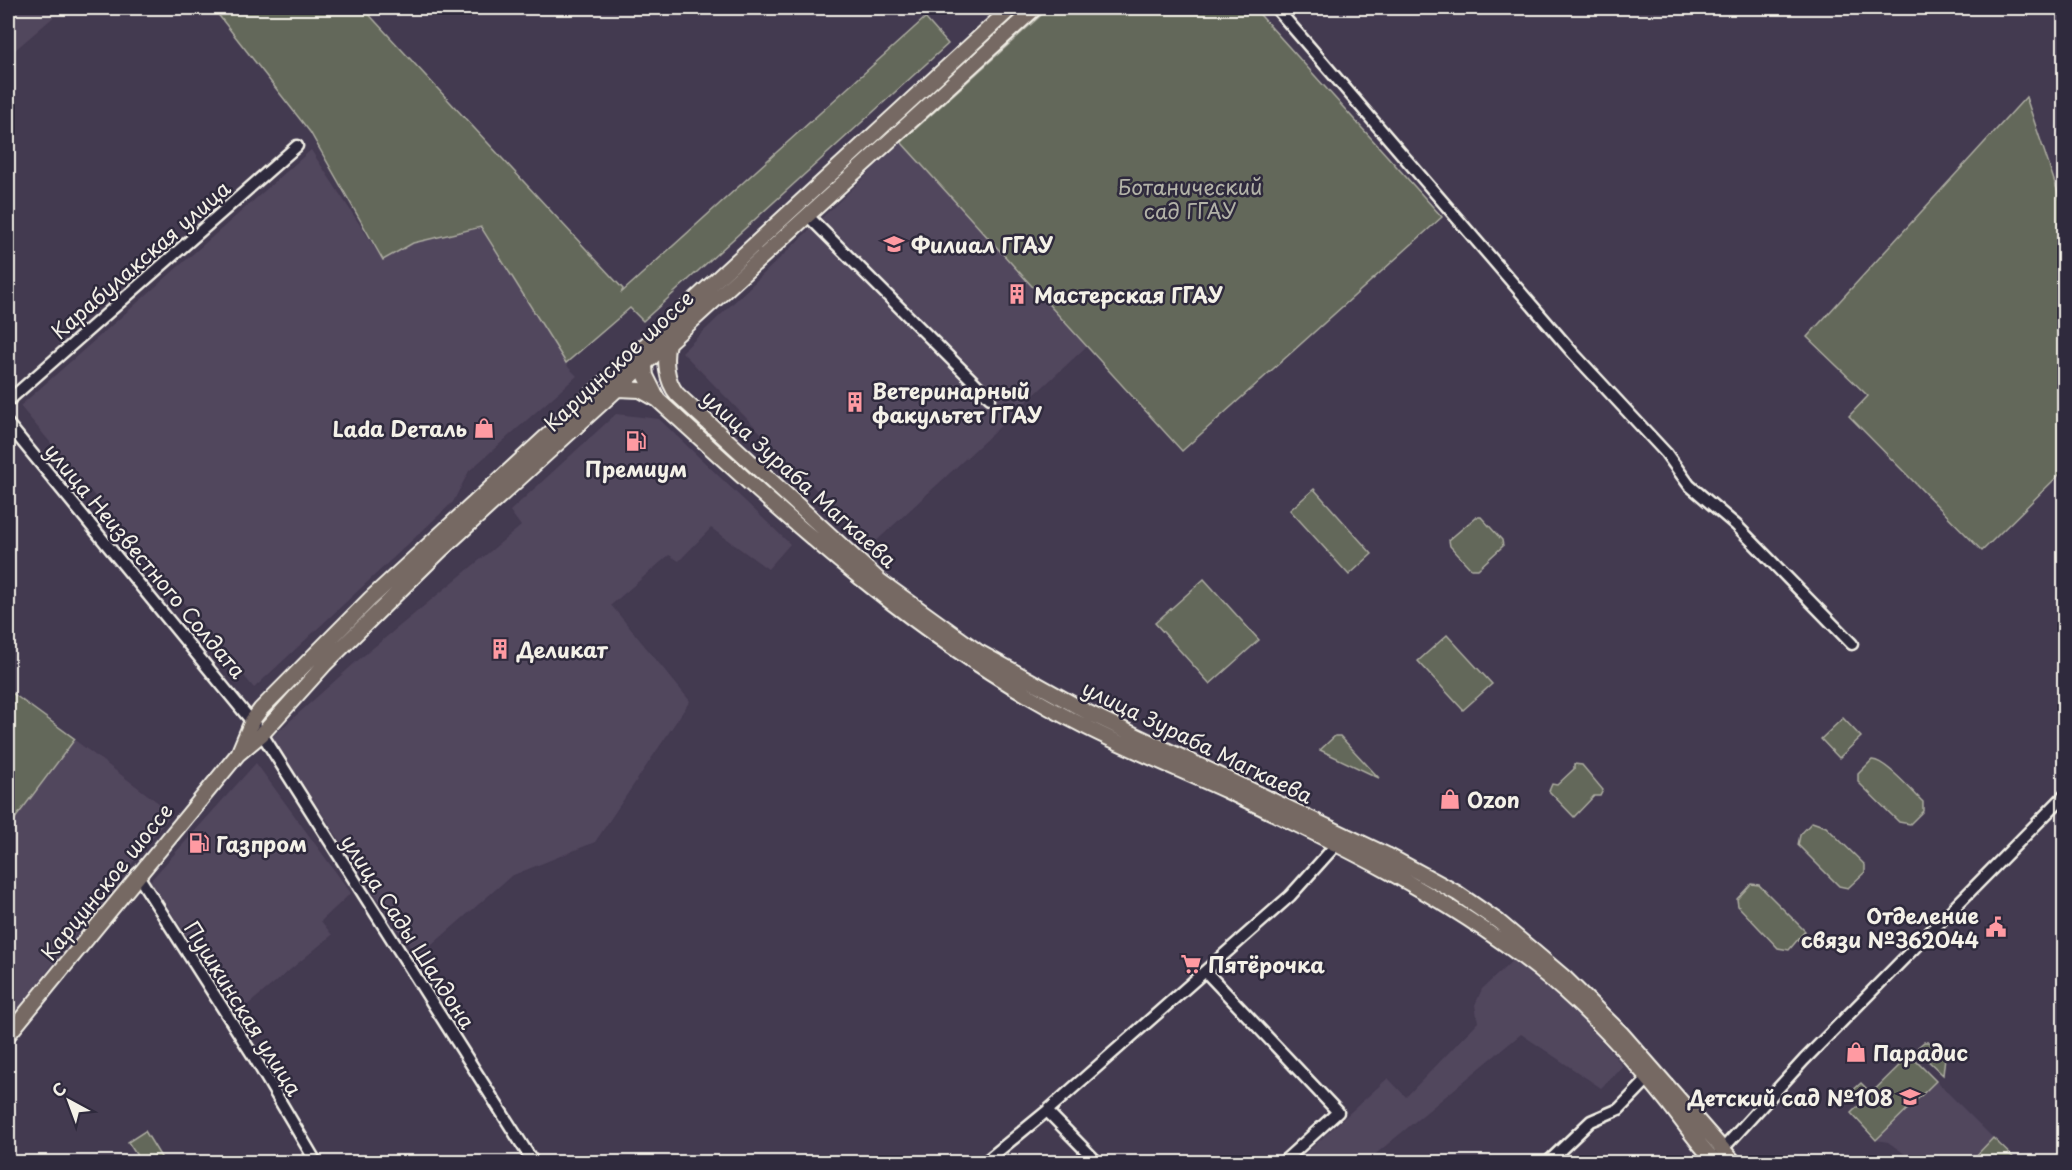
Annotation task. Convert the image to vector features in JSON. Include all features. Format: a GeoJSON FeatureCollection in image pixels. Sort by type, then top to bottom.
{"type":"FeatureCollection","features":[{"type":"Feature","properties":{"kind":"main road","name":"Карцинское шоссе"},"geometry":{"type":"LineString","coordinates":[[238,754],[252,721],[303,665],[370,599],[1011,8]]}},
{"type":"Feature","properties":{"kind":"main road","name":"Карцинское шоссе"},"geometry":{"type":"LineString","coordinates":[[8,1035],[137,874],[238,754],[262,734],[325,664],[442,549],[1035,8]]}},
{"type":"Feature","properties":{"kind":"main road"},"geometry":{"type":"LineString","coordinates":[[651,339],[645,363],[652,392],[658,400]]}},
{"type":"Feature","properties":{"kind":"main road","name":"улица Зураба Магкаева"},"geometry":{"type":"LineString","coordinates":[[668,343],[666,360],[672,389],[888,586],[977,651],[1086,719],[1443,901],[1537,968],[1573,999],[1648,1079],[1715,1159],[1734,1162]]}},
{"type":"Feature","properties":{"kind":"main road"},"geometry":{"type":"LineString","coordinates":[[623,364],[645,363],[672,389]]}},
{"type":"Feature","properties":{"kind":"main road","name":"улица Зураба Магкаева"},"geometry":{"type":"LineString","coordinates":[[618,389],[639,390],[658,400],[885,599],[987,672],[1387,855],[1478,907],[1541,956],[1646,1059],[1715,1159]]}},
{"type":"Feature","properties":{"kind":"street"},"geometry":{"type":"LineString","coordinates":[[1276,8],[1573,353],[1666,453],[1689,485],[1736,525],[1852,644]]}},
{"type":"Feature","properties":{"kind":"street","name":"Карабулакская улица"},"geometry":{"type":"LineString","coordinates":[[8,401],[297,146]]}},
{"type":"Feature","properties":{"kind":"street"},"geometry":{"type":"LineString","coordinates":[[807,216],[990,398]]}},
{"type":"Feature","properties":{"kind":"street","name":"улица Неизвестного Солдата"},"geometry":{"type":"LineString","coordinates":[[8,424],[252,721]]}},
{"type":"Feature","properties":{"kind":"street","name":"улица Сады Шалдона"},"geometry":{"type":"LineString","coordinates":[[252,721],[532,1162]]}},
{"type":"Feature","properties":{"kind":"street"},"geometry":{"type":"LineString","coordinates":[[1715,1159],[1804,1060],[2064,796]]}},
{"type":"Feature","properties":{"kind":"street"},"geometry":{"type":"LineString","coordinates":[[985,1162],[1206,972],[1290,896],[1335,846]]}},
{"type":"Feature","properties":{"kind":"street","name":"Пушкинская улица"},"geometry":{"type":"LineString","coordinates":[[137,874],[254,1057],[316,1162]]}},
{"type":"Feature","properties":{"kind":"street"},"geometry":{"type":"LineString","coordinates":[[1206,972],[1338,1112],[1283,1162]]}},
{"type":"Feature","properties":{"kind":"street"},"geometry":{"type":"LineString","coordinates":[[1548,1162],[1591,1121],[1619,1109],[1648,1079]]}},
{"type":"Feature","properties":{"kind":"street"},"geometry":{"type":"LineString","coordinates":[[1047,1111],[1097,1162]]}},
{"type":"Feature","properties":{"kind":"shaded area"},"geometry":{"type":"Polygon","coordinates":[[[8,8],[64,8],[8,56],[8,8]]]}},
{"type":"Feature","properties":{"kind":"shaded area","name":"Филиал ГГАУ"},"geometry":{"type":"Polygon","coordinates":[[[901,142],[1087,346],[871,546],[682,352],[901,142]]]}},
{"type":"Feature","properties":{"kind":"shaded area"},"geometry":{"type":"Polygon","coordinates":[[[311,150],[383,260],[413,243],[481,227],[569,368],[577,376],[469,471],[453,502],[254,688],[20,406],[311,150]]]}},
{"type":"Feature","properties":{"kind":"shaded area"},"geometry":{"type":"Polygon","coordinates":[[[616,414],[659,419],[790,544],[768,569],[711,528],[679,561],[669,555],[611,605],[690,701],[595,842],[511,876],[417,958],[272,737],[356,662],[521,526],[510,511],[616,414]]]}},
{"type":"Feature","properties":{"kind":"shaded area"},"geometry":{"type":"Polygon","coordinates":[[[8,690],[172,813],[8,1021],[8,690]]]}},
{"type":"Feature","properties":{"kind":"shaded area"},"geometry":{"type":"Polygon","coordinates":[[[256,763],[351,893],[321,921],[332,935],[239,1012],[150,881],[256,763]]]}},
{"type":"Feature","properties":{"kind":"shaded area"},"geometry":{"type":"Polygon","coordinates":[[[1514,959],[1585,1021],[1623,1066],[1601,1088],[1521,1034],[1366,1162],[1296,1162],[1388,1078],[1406,1097],[1478,1022],[1475,1005],[1482,989],[1514,959]]]}},
{"type":"Feature","properties":{"kind":"shaded area","name":"Детский сад №108"},"geometry":{"type":"Polygon","coordinates":[[[1910,1055],[2018,1162],[1916,1162],[1888,1142],[1876,1140],[1851,1113],[1910,1055]]]}},
{"type":"Feature","properties":{"kind":"green space"},"geometry":{"type":"Polygon","coordinates":[[[213,8],[363,8],[623,289],[621,293],[925,18],[948,44],[643,321],[630,308],[566,363],[481,227],[413,243],[383,260],[310,132],[213,8]]]}},
{"type":"Feature","properties":{"kind":"green space","name":"Ботанический сад ГГАУ"},"geometry":{"type":"Polygon","coordinates":[[[1049,8],[1254,8],[1442,217],[1182,451],[901,142],[1049,8]]]}},
{"type":"Feature","properties":{"kind":"green space"},"geometry":{"type":"Polygon","coordinates":[[[2026,97],[2064,210],[2064,470],[1982,551],[1849,416],[1868,396],[1807,337],[2026,97]]]}},
{"type":"Feature","properties":{"kind":"green space"},"geometry":{"type":"Polygon","coordinates":[[[1314,489],[1372,554],[1349,575],[1290,510],[1314,489]]]}},
{"type":"Feature","properties":{"kind":"green space"},"geometry":{"type":"Polygon","coordinates":[[[1476,517],[1481,517],[1502,540],[1503,546],[1478,569],[1471,569],[1450,546],[1449,540],[1476,517]]]}},
{"type":"Feature","properties":{"kind":"green space"},"geometry":{"type":"Polygon","coordinates":[[[1204,579],[1259,640],[1210,684],[1155,623],[1204,579]]]}},
{"type":"Feature","properties":{"kind":"green space"},"geometry":{"type":"Polygon","coordinates":[[[1447,635],[1492,684],[1463,710],[1418,661],[1447,635]]]}},
{"type":"Feature","properties":{"kind":"green space"},"geometry":{"type":"Polygon","coordinates":[[[8,690],[75,739],[8,828],[8,690]]]}},
{"type":"Feature","properties":{"kind":"green space"},"geometry":{"type":"Polygon","coordinates":[[[1843,718],[1861,737],[1839,758],[1821,739],[1843,718]]]}},
{"type":"Feature","properties":{"kind":"green space"},"geometry":{"type":"Polygon","coordinates":[[[1335,736],[1340,736],[1379,778],[1320,750],[1335,736]]]}},
{"type":"Feature","properties":{"kind":"green space"},"geometry":{"type":"Polygon","coordinates":[[[1872,760],[1891,770],[1923,802],[1923,811],[1910,824],[1899,822],[1858,782],[1858,774],[1872,760]]]}},
{"type":"Feature","properties":{"kind":"green space"},"geometry":{"type":"Polygon","coordinates":[[[1574,764],[1582,765],[1603,790],[1600,796],[1594,796],[1574,817],[1549,791],[1552,784],[1557,785],[1574,769],[1574,764]]]}},
{"type":"Feature","properties":{"kind":"green space"},"geometry":{"type":"Polygon","coordinates":[[[1812,822],[1826,827],[1865,865],[1865,872],[1848,888],[1839,886],[1798,845],[1800,835],[1812,822]]]}},
{"type":"Feature","properties":{"kind":"green space"},"geometry":{"type":"Polygon","coordinates":[[[1751,884],[1759,885],[1805,931],[1789,950],[1778,948],[1738,906],[1737,899],[1751,884]]]}},
{"type":"Feature","properties":{"kind":"green space"},"geometry":{"type":"Polygon","coordinates":[[[1924,1042],[1929,1042],[1945,1057],[1943,1075],[1919,1052],[1918,1047],[1924,1042]]]}},
{"type":"Feature","properties":{"kind":"green space"},"geometry":{"type":"Polygon","coordinates":[[[1910,1055],[1936,1081],[1876,1140],[1851,1113],[1910,1055]]]}},
{"type":"Feature","properties":{"kind":"green space"},"geometry":{"type":"Polygon","coordinates":[[[1861,1083],[1867,1089],[1857,1099],[1850,1093],[1861,1083]]]}},
{"type":"Feature","properties":{"kind":"green space"},"geometry":{"type":"Polygon","coordinates":[[[145,1131],[164,1162],[141,1162],[128,1142],[145,1131]]]}},
{"type":"Feature","properties":{"kind":"green space"},"geometry":{"type":"Polygon","coordinates":[[[1993,1138],[2018,1162],[1970,1162],[1993,1138]]]}},
{"type":"Feature","properties":{"kind":"place","name":"Филиал ГГАУ"},"geometry":{"type":"Point","coordinates":[894,244]}},
{"type":"Feature","properties":{"kind":"place","name":"Мастерская ГГАУ"},"geometry":{"type":"Point","coordinates":[1017,294]}},
{"type":"Feature","properties":{"kind":"place","name":"Ветеринарный факультет ГГАУ"},"geometry":{"type":"Point","coordinates":[855,402]}},
{"type":"Feature","properties":{"kind":"place","name":"Lada Dеталь"},"geometry":{"type":"Point","coordinates":[484,428]}},
{"type":"Feature","properties":{"kind":"place","name":"Премиум"},"geometry":{"type":"Point","coordinates":[636,441]}},
{"type":"Feature","properties":{"kind":"place","name":"Деликат"},"geometry":{"type":"Point","coordinates":[500,649]}},
{"type":"Feature","properties":{"kind":"place","name":"Ozon"},"geometry":{"type":"Point","coordinates":[1450,799]}},
{"type":"Feature","properties":{"kind":"place","name":"Газпром"},"geometry":{"type":"Point","coordinates":[199,843]}},
{"type":"Feature","properties":{"kind":"place","name":"Отделение связи №362044"},"geometry":{"type":"Point","coordinates":[1996,927]}},
{"type":"Feature","properties":{"kind":"place","name":"Пятёрочка"},"geometry":{"type":"Point","coordinates":[1191,964]}},
{"type":"Feature","properties":{"kind":"place","name":"Парадис"},"geometry":{"type":"Point","coordinates":[1856,1052]}},
{"type":"Feature","properties":{"kind":"place","name":"Детский сад №108"},"geometry":{"type":"Point","coordinates":[1910,1097]}}]}
